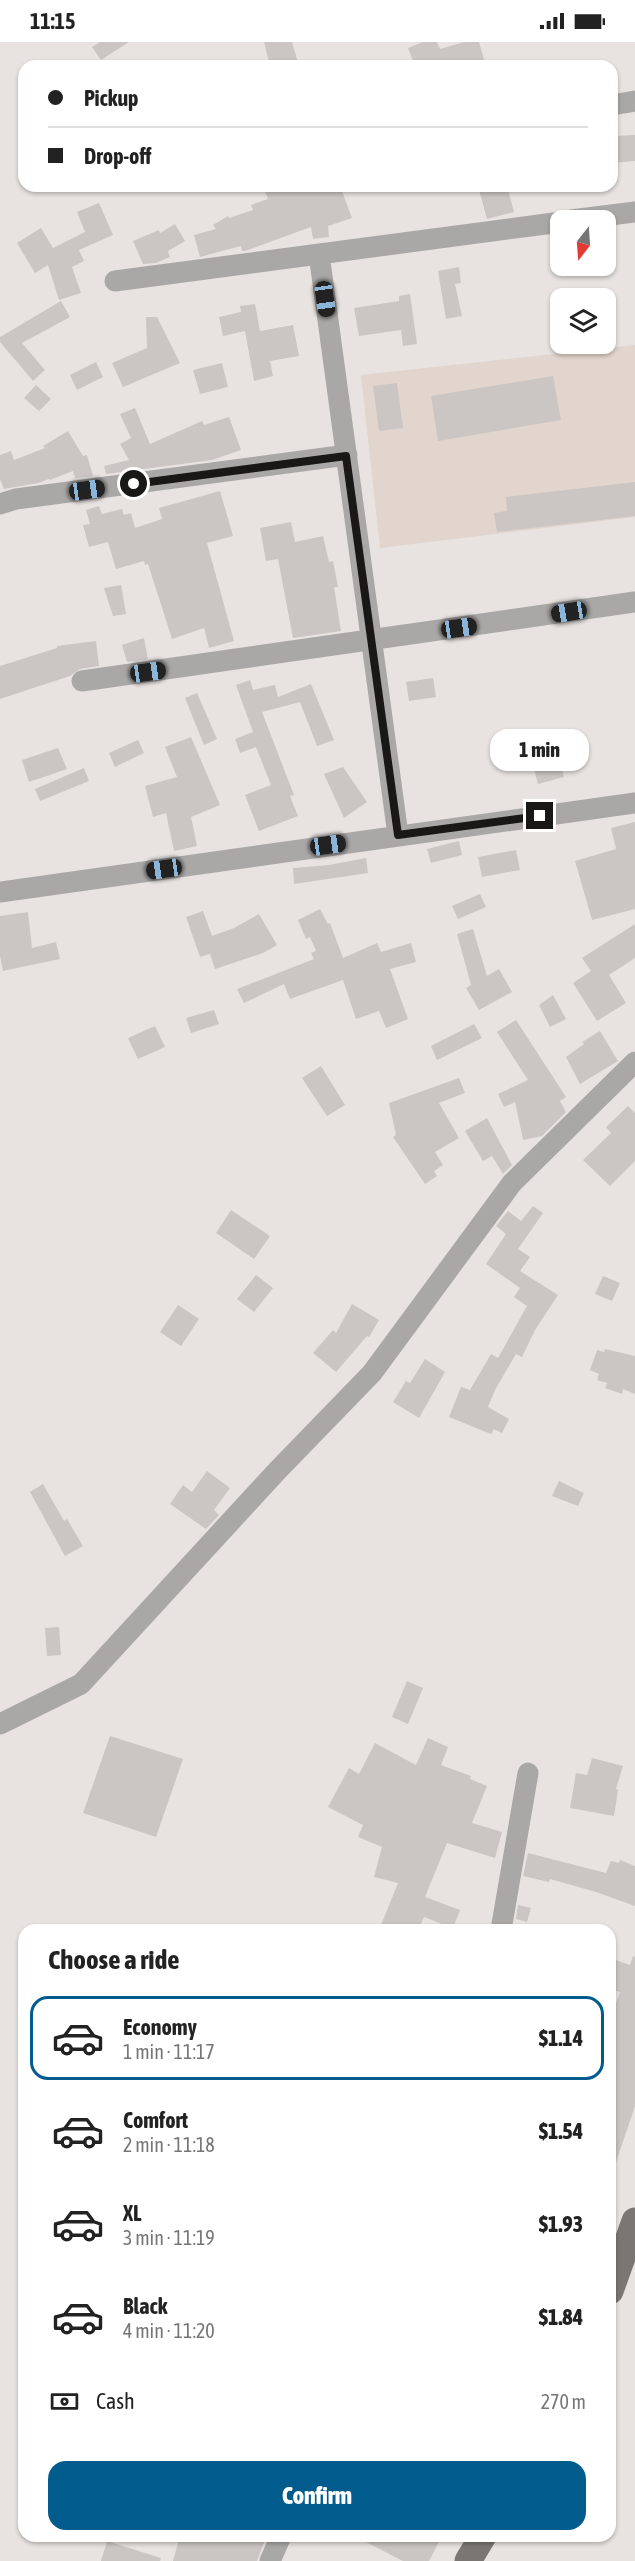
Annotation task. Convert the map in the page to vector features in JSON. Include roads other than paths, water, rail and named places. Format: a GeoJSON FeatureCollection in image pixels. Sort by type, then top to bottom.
{"type":"FeatureCollection","features":[{"type":"Feature","properties":{"kind":"main road"},"geometry":{"type":"LineString","coordinates":[[616,2274],[635,2221]]}},
{"type":"Feature","properties":{"kind":"main road"},"geometry":{"type":"LineString","coordinates":[[468,2561],[479,2542]]}},
{"type":"Feature","properties":{"kind":"street"},"geometry":{"type":"LineString","coordinates":[[618,104],[635,102]]}},
{"type":"Feature","properties":{"kind":"street"},"geometry":{"type":"LineString","coordinates":[[616,214],[635,212]]}},
{"type":"Feature","properties":{"kind":"street"},"geometry":{"type":"LineString","coordinates":[[115,281],[550,223]]}},
{"type":"Feature","properties":{"kind":"street"},"geometry":{"type":"LineString","coordinates":[[319,254],[398,835]]}},
{"type":"Feature","properties":{"kind":"street"},"geometry":{"type":"LineString","coordinates":[[0,504],[28,498],[346,456]]}},
{"type":"Feature","properties":{"kind":"street"},"geometry":{"type":"LineString","coordinates":[[82,681],[635,602]]}},
{"type":"Feature","properties":{"kind":"street"},"geometry":{"type":"LineString","coordinates":[[0,892],[635,803]]}},
{"type":"Feature","properties":{"kind":"street"},"geometry":{"type":"LineString","coordinates":[[0,1724],[81,1684],[277,1471],[372,1373],[512,1183],[635,1062]]}},
{"type":"Feature","properties":{"kind":"street"},"geometry":{"type":"LineString","coordinates":[[502,1924],[528,1773]]}},
{"type":"Feature","properties":{"kind":"street"},"geometry":{"type":"LineString","coordinates":[[270,2561],[278,2542]]}}]}
